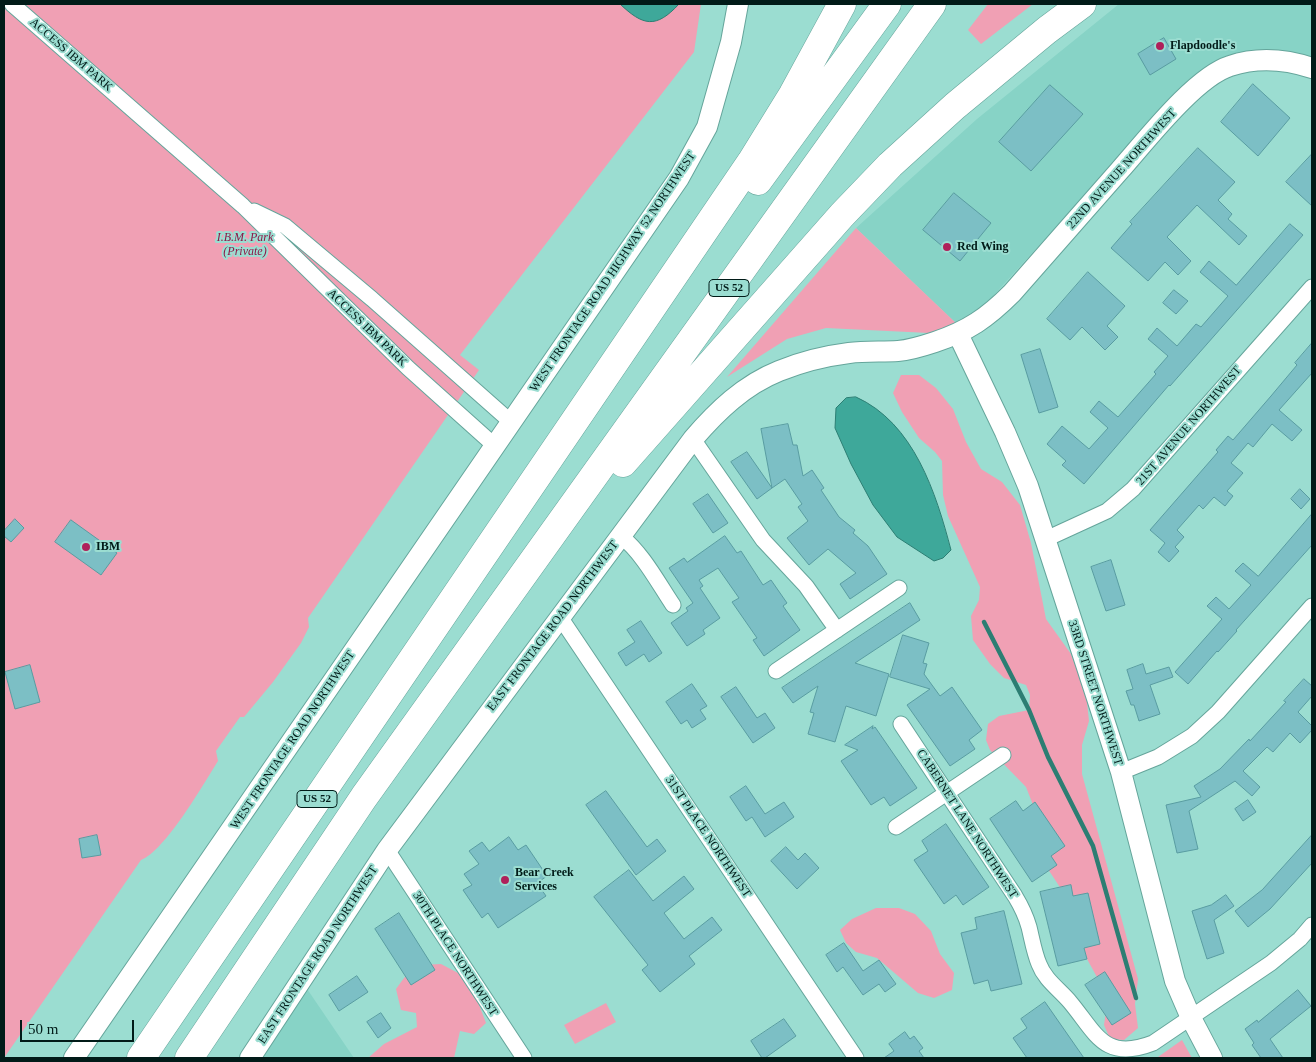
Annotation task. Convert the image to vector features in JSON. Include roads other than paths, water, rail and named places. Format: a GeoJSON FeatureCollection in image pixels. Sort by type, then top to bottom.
{"type":"FeatureCollection","features":[{"type":"Feature","properties":{"kind":"highway"},"geometry":{"type":"LineString","coordinates":[[493,540],[751,162],[793,94],[842,4]]}},
{"type":"Feature","properties":{"kind":"highway","name":"US 52"},"geometry":{"type":"LineString","coordinates":[[142,1058],[493,540],[887,4]]}},
{"type":"Feature","properties":{"kind":"highway","name":"US 52"},"geometry":{"type":"LineString","coordinates":[[188,1058],[364,797],[932,4]]}},
{"type":"Feature","properties":{"kind":"highway"},"geometry":{"type":"LineString","coordinates":[[526,572],[842,215],[890,165],[954,106],[1082,4]]}},
{"type":"Feature","properties":{"kind":"street","name":"ACCESS IBM PARK"},"geometry":{"type":"LineString","coordinates":[[12,4],[243,206],[408,368],[495,446]]}},
{"type":"Feature","properties":{"kind":"street","name":"WEST FRONTAGE ROAD HIGHWAY 52 NORTHWEST"},"geometry":{"type":"LineString","coordinates":[[512,422],[679,178],[696,150],[707,127],[721,80],[738,4]]}},
{"type":"Feature","properties":{"kind":"street","name":"22ND AVENUE NORTHWEST"},"geometry":{"type":"LineString","coordinates":[[958,334],[996,310],[1180,103],[1213,74],[1230,66],[1270,60],[1291,62],[1312,68]]}},
{"type":"Feature","properties":{"kind":"street","name":"ACCESS IBM PARK"},"geometry":{"type":"LineString","coordinates":[[243,206],[285,226],[512,422]]}},
{"type":"Feature","properties":{"kind":"street","name":"21ST AVENUE NORTHWEST"},"geometry":{"type":"LineString","coordinates":[[1046,539],[1107,510],[1133,489],[1312,287]]}},
{"type":"Feature","properties":{"kind":"street","name":"EAST FRONTAGE ROAD NORTHWEST"},"geometry":{"type":"LineString","coordinates":[[250,1058],[387,850],[693,439],[717,412],[737,395],[776,372],[818,359],[848,353],[898,351],[916,348],[958,334]]}},
{"type":"Feature","properties":{"kind":"street","name":"33RD STREET NORTHWEST"},"geometry":{"type":"LineString","coordinates":[[958,334],[1006,432],[1028,486],[1120,772],[1175,981],[1191,1018],[1212,1058]]}},
{"type":"Feature","properties":{"kind":"street","name":"WEST FRONTAGE ROAD NORTHWEST"},"geometry":{"type":"LineString","coordinates":[[74,1058],[512,422]]}},
{"type":"Feature","properties":{"kind":"street"},"geometry":{"type":"LineString","coordinates":[[693,439],[763,540],[806,586],[837,630]]}},
{"type":"Feature","properties":{"kind":"street"},"geometry":{"type":"LineString","coordinates":[[621,536],[639,554],[674,605]]}},
{"type":"Feature","properties":{"kind":"street"},"geometry":{"type":"LineString","coordinates":[[776,671],[899,588]]}},
{"type":"Feature","properties":{"kind":"street"},"geometry":{"type":"LineString","coordinates":[[1120,772],[1158,757],[1192,736],[1218,712],[1312,606]]}},
{"type":"Feature","properties":{"kind":"street","name":"31ST PLACE NORTHWEST"},"geometry":{"type":"LineString","coordinates":[[560,617],[856,1058]]}},
{"type":"Feature","properties":{"kind":"street","name":"CABERNET LANE NORTHWEST"},"geometry":{"type":"LineString","coordinates":[[901,724],[1025,913],[1035,954],[1042,970],[1054,987],[1069,1001],[1099,1041],[1109,1048],[1119,1051],[1136,1051],[1153,1043],[1271,963],[1300,939],[1312,925]]}},
{"type":"Feature","properties":{"kind":"street"},"geometry":{"type":"LineString","coordinates":[[896,827],[1003,755]]}},
{"type":"Feature","properties":{"kind":"street","name":"30TH PLACE NORTHWEST"},"geometry":{"type":"LineString","coordinates":[[387,850],[524,1058]]}},
{"type":"Feature","properties":{"kind":"water"},"geometry":{"type":"Polygon","coordinates":[[[620,4],[679,4],[663,18],[649,22],[636,17],[620,4]]]}},
{"type":"Feature","properties":{"kind":"water"},"geometry":{"type":"Polygon","coordinates":[[[856,397],[876,409],[893,424],[908,442],[920,462],[930,483],[951,550],[943,558],[934,561],[897,537],[873,505],[851,464],[835,428],[836,408],[846,398],[856,397]]]}},
{"type":"Feature","properties":{"kind":"waterway"},"geometry":{"type":"LineString","coordinates":[[984,622],[1029,710],[1048,757],[1093,846],[1136,998]]}},
{"type":"Feature","properties":{"kind":"place","name":"Flapdoodle's"},"geometry":{"type":"Point","coordinates":[1160,46]}},
{"type":"Feature","properties":{"kind":"place","name":"Red Wing"},"geometry":{"type":"Point","coordinates":[947,247]}},
{"type":"Feature","properties":{"kind":"place","name":"IBM"},"geometry":{"type":"Point","coordinates":[86,547]}},
{"type":"Feature","properties":{"kind":"place","name":"Bear Creek Services"},"geometry":{"type":"Point","coordinates":[505,880]}},
{"type":"Feature","properties":{"kind":"park label","name":"I.B.M. Park (Private)"},"geometry":{"type":"Point","coordinates":[245,245]}}]}
